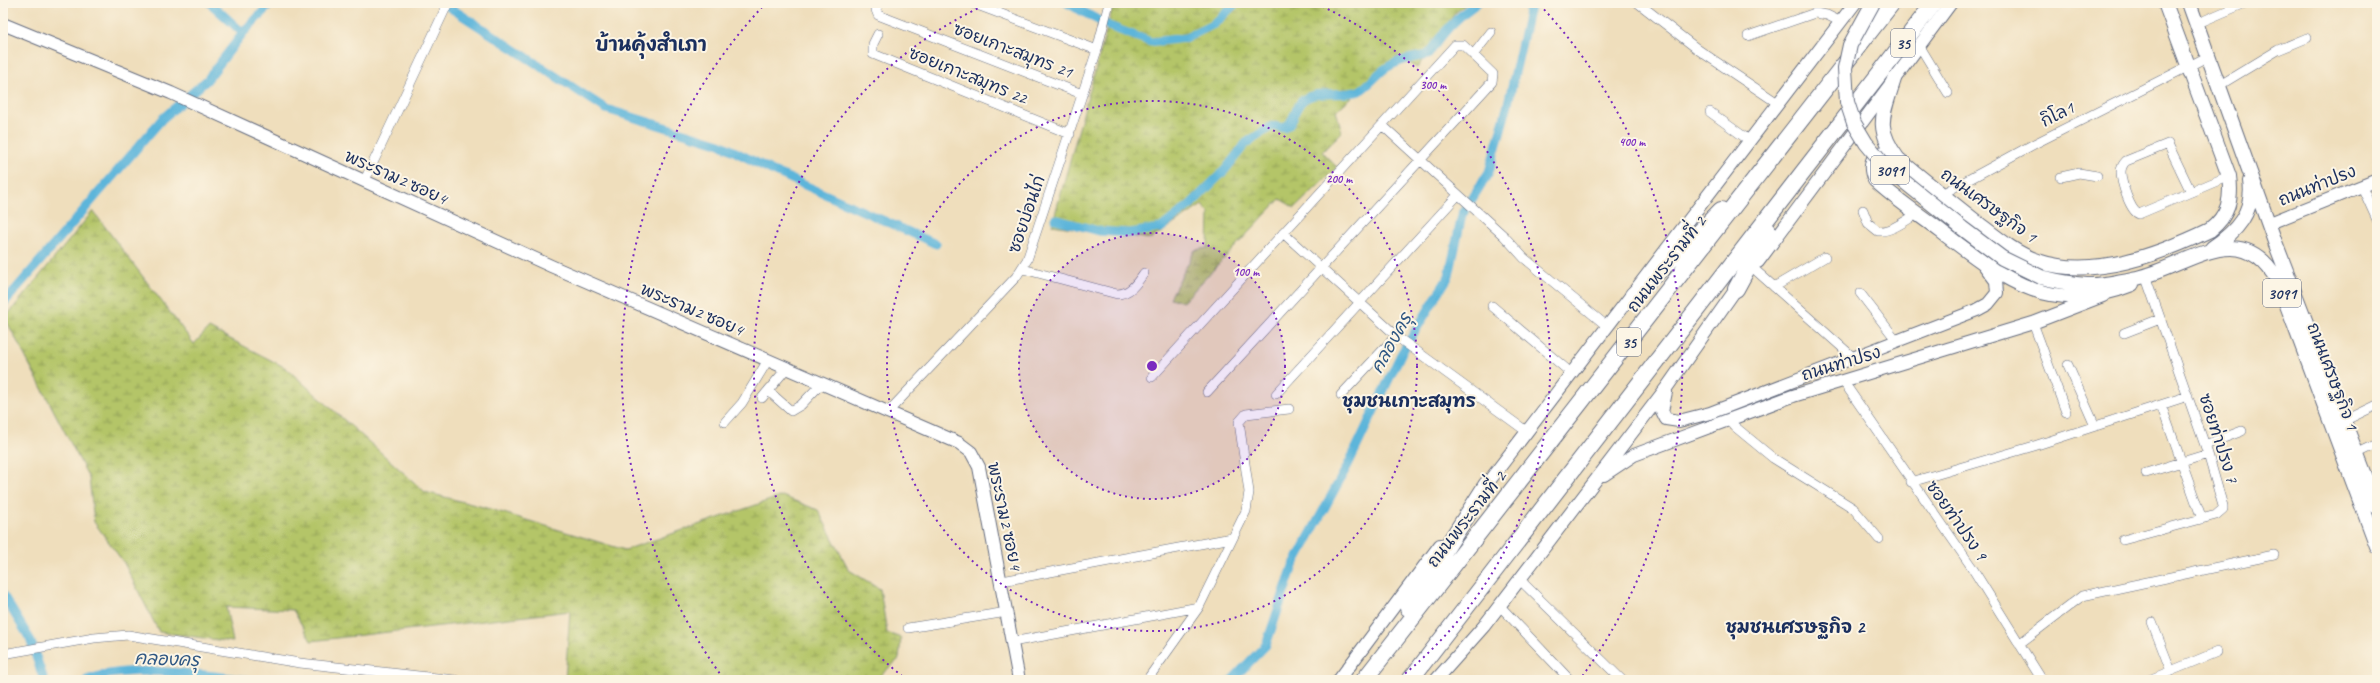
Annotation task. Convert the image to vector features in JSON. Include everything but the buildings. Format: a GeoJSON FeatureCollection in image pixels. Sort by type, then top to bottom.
{"type":"FeatureCollection","features":[{"type":"Feature","properties":{"kind":"highway","name":"ถนนพระรามที่ 2"},"geometry":{"type":"LineString","coordinates":[[1363,680],[1892,3]]}},
{"type":"Feature","properties":{"kind":"highway","name":"35"},"geometry":{"type":"LineString","coordinates":[[1410,680],[1934,3]]}},
{"type":"Feature","properties":{"kind":"highway"},"geometry":{"type":"LineString","coordinates":[[1633,295],[1684,248],[1780,148]]}},
{"type":"Feature","properties":{"kind":"highway"},"geometry":{"type":"LineString","coordinates":[[1736,289],[1794,183]]}},
{"type":"Feature","properties":{"kind":"highway"},"geometry":{"type":"LineString","coordinates":[[1363,680],[1487,484]]}},
{"type":"Feature","properties":{"kind":"main road","name":"ถนนเศรษฐกิจ 1"},"geometry":{"type":"LineString","coordinates":[[1873,3],[1850,45],[1845,68],[1848,102],[1854,123],[1866,144],[1886,167],[2002,258],[2041,277],[2093,285],[2151,275],[2207,251],[2225,247],[2240,248],[2254,252],[2272,271],[2278,281],[2377,546]]}},
{"type":"Feature","properties":{"kind":"main road","name":"ถนนเศรษฐกิจ 1"},"geometry":{"type":"LineString","coordinates":[[1894,79],[1882,124],[1886,143],[1898,159],[2019,253],[2037,261],[2058,266],[2082,269],[2107,266],[2136,259],[2210,230],[2220,222],[2228,208],[2231,191],[2229,176],[2165,3]]}},
{"type":"Feature","properties":{"kind":"main road","name":"ถนนเศรษฐกิจ 1"},"geometry":{"type":"LineString","coordinates":[[2189,3],[2220,85],[2246,161],[2356,454],[2373,485],[2377,507]]}},
{"type":"Feature","properties":{"kind":"main road","name":"ถนนท่าปรง"},"geometry":{"type":"LineString","coordinates":[[1898,159],[1887,153],[1880,153],[1875,157],[1871,164],[1872,172],[1882,186],[1981,262],[2012,282],[2044,294],[2065,296],[2110,293],[2151,275]]}},
{"type":"Feature","properties":{"kind":"main road"},"geometry":{"type":"LineString","coordinates":[[2207,251],[2233,232],[2246,213],[2251,190],[2246,161]]}},
{"type":"Feature","properties":{"kind":"street"},"geometry":{"type":"LineString","coordinates":[[364,182],[448,3]]}},
{"type":"Feature","properties":{"kind":"street","name":"ซอยเกาะสมุทร 21"},"geometry":{"type":"LineString","coordinates":[[878,3],[876,10],[878,15],[1082,94]]}},
{"type":"Feature","properties":{"kind":"street"},"geometry":{"type":"LineString","coordinates":[[972,3],[1096,50]]}},
{"type":"Feature","properties":{"kind":"street","name":"ซอยบ่อนไก่"},"geometry":{"type":"LineString","coordinates":[[888,413],[1023,269],[1070,134],[1102,31],[1109,3]]}},
{"type":"Feature","properties":{"kind":"street"},"geometry":{"type":"LineString","coordinates":[[1638,3],[1700,51],[1779,104]]}},
{"type":"Feature","properties":{"kind":"street","name":"ถนนพระรามที่ 2"},"geometry":{"type":"LineString","coordinates":[[1339,680],[1526,431],[1633,295],[1667,247],[1779,104],[1855,3]]}},
{"type":"Feature","properties":{"kind":"street","name":"35"},"geometry":{"type":"LineString","coordinates":[[1436,680],[1484,626],[1667,387],[1736,289],[1951,3]]}},
{"type":"Feature","properties":{"kind":"street"},"geometry":{"type":"LineString","coordinates":[[2196,24],[2245,3]]}},
{"type":"Feature","properties":{"kind":"street"},"geometry":{"type":"LineString","coordinates":[[1748,36],[1815,13],[1827,15],[1841,22]]}},
{"type":"Feature","properties":{"kind":"street","name":"พระราม2 ซอย4"},"geometry":{"type":"LineString","coordinates":[[3,24],[171,93],[364,182],[786,369],[959,443],[971,452],[979,467],[1002,581],[1017,680]]}},
{"type":"Feature","properties":{"kind":"street"},"geometry":{"type":"LineString","coordinates":[[1473,55],[1491,32]]}},
{"type":"Feature","properties":{"kind":"street","name":"ซอยเกาะสมุทร 22"},"geometry":{"type":"LineString","coordinates":[[878,34],[872,49],[873,54],[1070,134]]}},
{"type":"Feature","properties":{"kind":"street"},"geometry":{"type":"LineString","coordinates":[[2220,85],[2278,50],[2307,38]]}},
{"type":"Feature","properties":{"kind":"street"},"geometry":{"type":"LineString","coordinates":[[1152,377],[1455,45],[1463,44],[1492,74],[1492,82],[1323,268],[1207,392]]}},
{"type":"Feature","properties":{"kind":"street"},"geometry":{"type":"LineString","coordinates":[[1919,45],[1948,93]]}},
{"type":"Feature","properties":{"kind":"street","name":"กิโล1"},"geometry":{"type":"LineString","coordinates":[[1942,194],[2036,143],[2209,56]]}},
{"type":"Feature","properties":{"kind":"street"},"geometry":{"type":"LineString","coordinates":[[1710,112],[1750,141]]}},
{"type":"Feature","properties":{"kind":"street"},"geometry":{"type":"LineString","coordinates":[[1382,125],[1421,159],[1460,198],[1504,236],[1524,258],[1608,327]]}},
{"type":"Feature","properties":{"kind":"street"},"geometry":{"type":"LineString","coordinates":[[2191,192],[2168,144],[2126,161],[2123,165],[2122,176],[2130,205],[2135,213],[2139,214],[2229,176]]}},
{"type":"Feature","properties":{"kind":"street"},"geometry":{"type":"LineString","coordinates":[[2061,177],[2079,173],[2097,176]]}},
{"type":"Feature","properties":{"kind":"street","name":"ถนนท่าปรง"},"geometry":{"type":"LineString","coordinates":[[2270,223],[2377,180]]}},
{"type":"Feature","properties":{"kind":"street"},"geometry":{"type":"LineString","coordinates":[[2362,187],[2377,220]]}},
{"type":"Feature","properties":{"kind":"street"},"geometry":{"type":"LineString","coordinates":[[1276,394],[1460,198]]}},
{"type":"Feature","properties":{"kind":"street"},"geometry":{"type":"LineString","coordinates":[[1863,210],[1868,222],[1878,231],[1883,232],[1917,214]]}},
{"type":"Feature","properties":{"kind":"street"},"geometry":{"type":"LineString","coordinates":[[1284,233],[1398,338],[1526,431]]}},
{"type":"Feature","properties":{"kind":"street"},"geometry":{"type":"LineString","coordinates":[[1774,287],[1825,257]]}},
{"type":"Feature","properties":{"kind":"street","name":"ถนนท่าปรง"},"geometry":{"type":"LineString","coordinates":[[1667,387],[1662,405],[1663,416],[1666,419],[1679,422],[1758,396],[1977,310],[1993,300],[1997,293],[1996,281],[1981,262]]}},
{"type":"Feature","properties":{"kind":"street"},"geometry":{"type":"LineString","coordinates":[[1752,268],[1854,358]]}},
{"type":"Feature","properties":{"kind":"street"},"geometry":{"type":"LineString","coordinates":[[1023,269],[1117,294],[1124,294],[1129,291],[1144,273]]}},
{"type":"Feature","properties":{"kind":"street","name":"ซอยท่าปรง 7"},"geometry":{"type":"LineString","coordinates":[[2123,540],[2216,515],[2223,509],[2224,506],[2208,454],[2160,319],[2151,275]]}},
{"type":"Feature","properties":{"kind":"street"},"geometry":{"type":"LineString","coordinates":[[1860,293],[1897,341]]}},
{"type":"Feature","properties":{"kind":"street","name":"ถนนท่าปรง"},"geometry":{"type":"LineString","coordinates":[[1592,485],[1634,455],[1794,396],[2033,323],[2110,293]]}},
{"type":"Feature","properties":{"kind":"street"},"geometry":{"type":"LineString","coordinates":[[1492,306],[1571,373]]}},
{"type":"Feature","properties":{"kind":"street"},"geometry":{"type":"LineString","coordinates":[[2124,332],[2160,319]]}},
{"type":"Feature","properties":{"kind":"street"},"geometry":{"type":"LineString","coordinates":[[2033,323],[2066,412]]}},
{"type":"Feature","properties":{"kind":"street"},"geometry":{"type":"LineString","coordinates":[[1341,395],[1398,338]]}},
{"type":"Feature","properties":{"kind":"street"},"geometry":{"type":"LineString","coordinates":[[725,422],[742,403],[768,360]]}},
{"type":"Feature","properties":{"kind":"street"},"geometry":{"type":"LineString","coordinates":[[2068,365],[2095,426]]}},
{"type":"Feature","properties":{"kind":"street"},"geometry":{"type":"LineString","coordinates":[[762,398],[786,369]]}},
{"type":"Feature","properties":{"kind":"street","name":"ซอยท่าปรง 9"},"geometry":{"type":"LineString","coordinates":[[1843,381],[1911,482],[1971,566],[2018,644],[2042,680]]}},
{"type":"Feature","properties":{"kind":"street"},"geometry":{"type":"LineString","coordinates":[[773,395],[791,411],[801,405],[821,384]]}},
{"type":"Feature","properties":{"kind":"street"},"geometry":{"type":"LineString","coordinates":[[1911,482],[2188,396]]}},
{"type":"Feature","properties":{"kind":"street"},"geometry":{"type":"LineString","coordinates":[[2161,405],[2183,462],[2202,519]]}},
{"type":"Feature","properties":{"kind":"street"},"geometry":{"type":"LineString","coordinates":[[2344,421],[2377,405]]}},
{"type":"Feature","properties":{"kind":"street"},"geometry":{"type":"LineString","coordinates":[[1147,680],[1199,607],[1249,502],[1239,422],[1246,414],[1289,410]]}},
{"type":"Feature","properties":{"kind":"street"},"geometry":{"type":"LineString","coordinates":[[1728,421],[1773,458],[1853,508],[1879,539]]}},
{"type":"Feature","properties":{"kind":"street"},"geometry":{"type":"LineString","coordinates":[[2204,445],[2242,431]]}},
{"type":"Feature","properties":{"kind":"street"},"geometry":{"type":"LineString","coordinates":[[2356,454],[2377,444]]}},
{"type":"Feature","properties":{"kind":"street"},"geometry":{"type":"LineString","coordinates":[[2146,473],[2208,454]]}},
{"type":"Feature","properties":{"kind":"street"},"geometry":{"type":"LineString","coordinates":[[1002,581],[1232,538]]}},
{"type":"Feature","properties":{"kind":"street"},"geometry":{"type":"LineString","coordinates":[[2018,644],[2082,596],[2274,555]]}},
{"type":"Feature","properties":{"kind":"street"},"geometry":{"type":"LineString","coordinates":[[1519,579],[1622,680]]}},
{"type":"Feature","properties":{"kind":"street"},"geometry":{"type":"LineString","coordinates":[[1499,605],[1570,680]]}},
{"type":"Feature","properties":{"kind":"street"},"geometry":{"type":"LineString","coordinates":[[1012,642],[1199,607]]}},
{"type":"Feature","properties":{"kind":"street"},"geometry":{"type":"LineString","coordinates":[[908,628],[1007,612]]}},
{"type":"Feature","properties":{"kind":"street"},"geometry":{"type":"LineString","coordinates":[[2152,622],[2171,671]]}},
{"type":"Feature","properties":{"kind":"street"},"geometry":{"type":"LineString","coordinates":[[3,654],[108,636],[128,635],[300,663],[455,680]]}},
{"type":"Feature","properties":{"kind":"street"},"geometry":{"type":"LineString","coordinates":[[2149,680],[2217,652]]}},
{"type":"Feature","properties":{"kind":"green space"},"geometry":{"type":"Polygon","coordinates":[[[1114,3],[1467,3],[1455,13],[1417,68],[1398,56],[1336,111],[1342,132],[1322,152],[1337,167],[1295,208],[1280,199],[1183,302],[1170,298],[1195,250],[1208,248],[1209,213],[1202,205],[1151,239],[1052,225],[1114,3]]]}},
{"type":"Feature","properties":{"kind":"green space"},"geometry":{"type":"Polygon","coordinates":[[[93,211],[194,344],[209,328],[286,368],[425,492],[487,508],[625,550],[782,496],[818,510],[849,570],[880,589],[887,633],[901,638],[899,659],[875,680],[565,680],[570,611],[311,641],[293,610],[226,607],[233,642],[159,632],[124,563],[94,522],[89,478],[5,318],[93,211]]]}},
{"type":"Feature","properties":{"kind":"waterway"},"geometry":{"type":"LineString","coordinates":[[3,304],[162,119],[207,80],[243,33],[210,3]]}},
{"type":"Feature","properties":{"kind":"waterway"},"geometry":{"type":"LineString","coordinates":[[243,33],[271,3]]}},
{"type":"Feature","properties":{"kind":"waterway"},"geometry":{"type":"LineString","coordinates":[[443,3],[606,109],[720,144],[771,170],[936,244]]}},
{"type":"Feature","properties":{"kind":"waterway"},"geometry":{"type":"LineString","coordinates":[[1067,3],[1109,26],[1151,42],[1186,38],[1214,24],[1236,3]]}},
{"type":"Feature","properties":{"kind":"waterway"},"geometry":{"type":"LineString","coordinates":[[1055,219],[1099,231],[1130,233],[1161,228],[1191,204],[1225,170],[1246,143],[1272,126],[1285,128],[1289,125],[1299,104],[1307,97],[1321,94],[1352,93],[1359,91],[1387,67],[1404,60],[1428,55],[1450,26],[1477,3]]}},
{"type":"Feature","properties":{"kind":"waterway","name":"คลองครุ"},"geometry":{"type":"LineString","coordinates":[[1232,680],[1266,645],[1293,566],[1348,465],[1401,354],[1449,276],[1462,215],[1489,172],[1507,108],[1531,3]]}},
{"type":"Feature","properties":{"kind":"waterway"},"geometry":{"type":"LineString","coordinates":[[3,595],[30,639],[44,680]]}},
{"type":"Feature","properties":{"kind":"waterway","name":"คลองครุ"},"geometry":{"type":"LineString","coordinates":[[87,680],[104,675],[144,671],[187,673],[247,680]]}},
{"type":"Feature","properties":{"kind":"district","name":"บ้านคุ้งสำเภา"},"geometry":{"type":"Point","coordinates":[651,44]}},
{"type":"Feature","properties":{"kind":"district","name":"ชุมชนเกาะสมุทร"},"geometry":{"type":"Point","coordinates":[1409,401]}},
{"type":"Feature","properties":{"kind":"district","name":"ชุมชนเศรษฐกิจ 2"},"geometry":{"type":"Point","coordinates":[1795,627]}}]}
